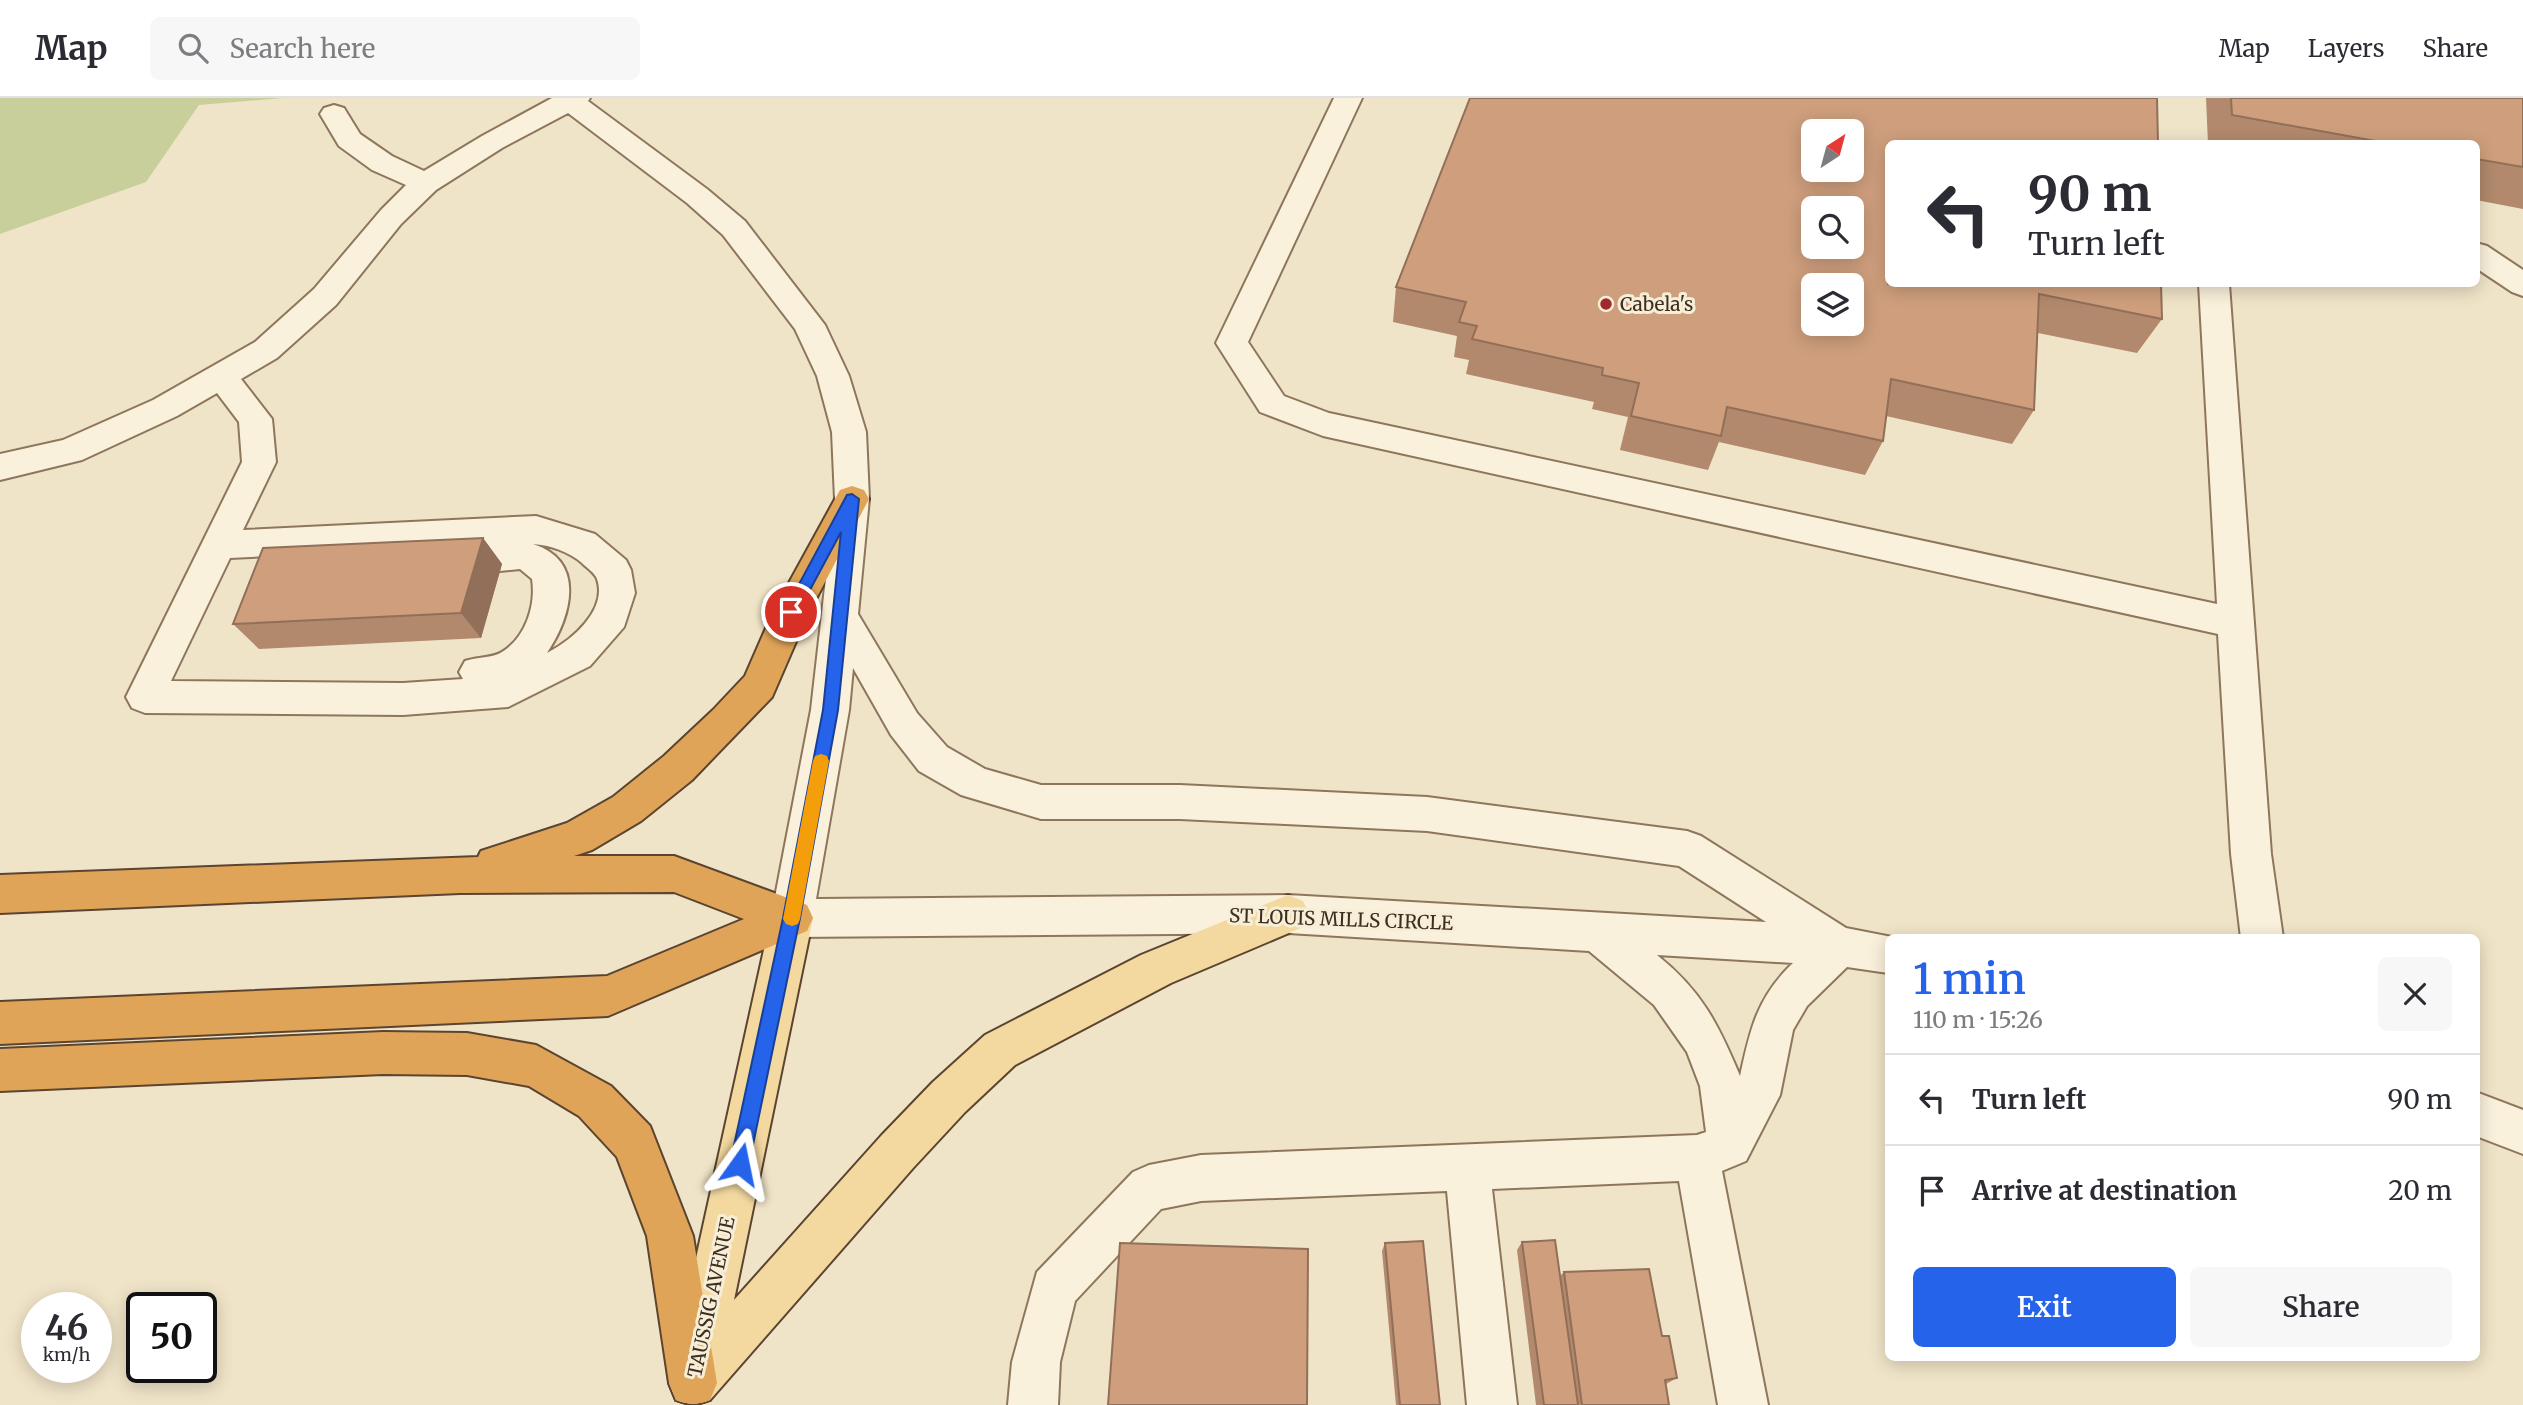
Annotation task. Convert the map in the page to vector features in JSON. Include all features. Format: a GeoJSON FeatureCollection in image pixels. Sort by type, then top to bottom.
{"type":"FeatureCollection","features":[{"type":"Feature","properties":{"kind":"highway"},"geometry":{"type":"LineString","coordinates":[[460,875],[578,837],[627,809],[678,768],[759,686],[791,612],[852,499]]}},
{"type":"Feature","properties":{"kind":"highway"},"geometry":{"type":"LineString","coordinates":[[0,894],[460,875],[674,874],[792,918]]}},
{"type":"Feature","properties":{"kind":"highway"},"geometry":{"type":"LineString","coordinates":[[0,1023],[608,996],[792,918]]}},
{"type":"Feature","properties":{"kind":"highway"},"geometry":{"type":"LineString","coordinates":[[0,1070],[383,1053],[467,1054],[536,1066],[595,1101],[634,1142],[670,1236],[691,1394]]}},
{"type":"Feature","properties":{"kind":"main road"},"geometry":{"type":"LineString","coordinates":[[691,1394],[897,1152],[949,1097],[1000,1050],[1156,969],[1288,914]]}},
{"type":"Feature","properties":{"kind":"main road","name":"TAUSSIG AVENUE"},"geometry":{"type":"LineString","coordinates":[[691,1394],[792,918]]}},
{"type":"Feature","properties":{"kind":"street"},"geometry":{"type":"LineString","coordinates":[[1348,98],[1232,343],[1272,404],[1324,424],[2236,623]]}},
{"type":"Feature","properties":{"kind":"street"},"geometry":{"type":"LineString","coordinates":[[0,467],[70,451],[165,408],[265,350],[325,297],[391,217],[426,183],[492,142],[570,99]]}},
{"type":"Feature","properties":{"kind":"street","name":"TAUSSIG AVENUE"},"geometry":{"type":"LineString","coordinates":[[570,99],[697,195],[734,228],[809,326],[833,376],[849,432],[852,499],[841,618],[830,710],[792,918]]}},
{"type":"Feature","properties":{"kind":"street"},"geometry":{"type":"LineString","coordinates":[[334,114],[349,140],[382,163],[426,183]]}},
{"type":"Feature","properties":{"kind":"street"},"geometry":{"type":"LineString","coordinates":[[2480,256],[2523,285]]}},
{"type":"Feature","properties":{"kind":"street"},"geometry":{"type":"LineString","coordinates":[[2214,287],[2251,854],[2261,934]]}},
{"type":"Feature","properties":{"kind":"street"},"geometry":{"type":"LineString","coordinates":[[145,698],[259,462],[255,419],[222,376]]}},
{"type":"Feature","properties":{"kind":"street"},"geometry":{"type":"LineString","coordinates":[[145,698],[403,699],[508,691],[577,655],[611,617],[617,593],[613,570],[583,544],[536,530],[213,554]]}},
{"type":"Feature","properties":{"kind":"street"},"geometry":{"type":"LineString","coordinates":[[145,698],[469,674],[514,664],[532,642],[554,597],[551,578],[542,563],[525,555],[383,563],[213,554]]}},
{"type":"Feature","properties":{"kind":"street"},"geometry":{"type":"LineString","coordinates":[[841,618],[904,724],[933,759],[975,783],[1041,802],[1180,802],[1427,814],[1687,849],[1839,946],[1792,992],[1773,1024],[1758,1095],[1714,1152],[1467,1168],[1201,1178],[1149,1188],[1054,1289],[1037,1362],[1033,1405]]}},
{"type":"Feature","properties":{"kind":"street","name":"ST LOUIS MILLS CIRCLE"},"geometry":{"type":"LineString","coordinates":[[792,918],[1288,914],[1839,946],[1885,954]]}},
{"type":"Feature","properties":{"kind":"street"},"geometry":{"type":"LineString","coordinates":[[1598,932],[1669,991],[1703,1039],[1722,1086],[1714,1152],[1743,1405]]}},
{"type":"Feature","properties":{"kind":"street"},"geometry":{"type":"LineString","coordinates":[[2480,1116],[2523,1132]]}},
{"type":"Feature","properties":{"kind":"street"},"geometry":{"type":"LineString","coordinates":[[1467,1168],[1492,1405]]}},
{"type":"Feature","properties":{"kind":"green space"},"geometry":{"type":"Polygon","coordinates":[[[0,98],[284,98],[199,105],[146,182],[0,234],[0,98]]]}},
{"type":"Feature","properties":{"kind":"building","name":"Cabela's"},"geometry":{"type":"Polygon","coordinates":[[[1470,98],[2157,98],[2158,140],[1885,140],[1885,287],[2161,287],[2162,319],[2039,294],[2034,410],[1891,379],[1883,441],[1727,407],[1721,436],[1631,416],[1639,383],[1602,375],[1603,368],[1472,339],[1477,326],[1459,322],[1466,302],[1396,287],[1470,98]]]}},
{"type":"Feature","properties":{"kind":"building"},"geometry":{"type":"Polygon","coordinates":[[[2231,98],[2523,98],[2523,167],[2480,160],[2480,140],[2370,140],[2232,115],[2231,98]]]}},
{"type":"Feature","properties":{"kind":"building"},"geometry":{"type":"Polygon","coordinates":[[[483,538],[461,613],[233,624],[263,548],[483,538]]]}},
{"type":"Feature","properties":{"kind":"building"},"geometry":{"type":"Polygon","coordinates":[[[1555,1240],[1578,1405],[1544,1405],[1522,1242],[1555,1240]]]}},
{"type":"Feature","properties":{"kind":"building"},"geometry":{"type":"Polygon","coordinates":[[[1423,1241],[1440,1405],[1400,1405],[1385,1243],[1423,1241]]]}},
{"type":"Feature","properties":{"kind":"building"},"geometry":{"type":"Polygon","coordinates":[[[1120,1243],[1308,1249],[1307,1405],[1108,1405],[1120,1243]]]}},
{"type":"Feature","properties":{"kind":"building"},"geometry":{"type":"Polygon","coordinates":[[[1649,1269],[1662,1336],[1669,1336],[1677,1378],[1665,1380],[1669,1405],[1582,1405],[1564,1272],[1649,1269]]]}},
{"type":"Feature","properties":{"kind":"slow traffic"},"geometry":{"type":"LineString","coordinates":[[792,919],[821,761]]}},
{"type":"Feature","properties":{"kind":"place","name":"Cabela's"},"geometry":{"type":"Point","coordinates":[1606,304]}},
{"type":"Feature","properties":{"kind":"route"},"geometry":{"type":"LineString","coordinates":[[740,1164],[792,918],[830,710],[852,499],[791,612]]}}]}
